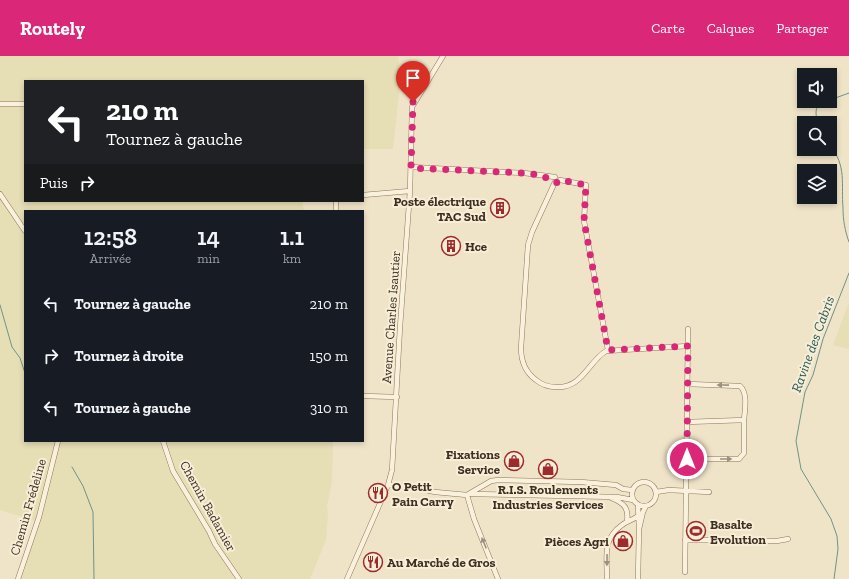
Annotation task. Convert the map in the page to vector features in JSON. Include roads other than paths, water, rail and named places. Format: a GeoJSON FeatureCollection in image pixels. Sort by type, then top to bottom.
{"type":"FeatureCollection","features":[{"type":"Feature","properties":{"kind":"street","name":"Avenue Charles Isautier"},"geometry":{"type":"LineString","coordinates":[[347,579],[388,485],[392,470],[410,191],[412,107],[443,56]]}},
{"type":"Feature","properties":{"kind":"street"},"geometry":{"type":"LineString","coordinates":[[0,104],[24,104]]}},
{"type":"Feature","properties":{"kind":"street"},"geometry":{"type":"LineString","coordinates":[[411,168],[524,173],[541,175],[556,180],[586,185],[584,221],[608,350]]}},
{"type":"Feature","properties":{"kind":"street"},"geometry":{"type":"LineString","coordinates":[[556,180],[532,232],[528,245],[521,348],[522,361],[533,378],[544,385],[559,387],[567,386],[580,379],[603,353],[608,350],[688,346]]}},
{"type":"Feature","properties":{"kind":"street"},"geometry":{"type":"LineString","coordinates":[[364,195],[410,191]]}},
{"type":"Feature","properties":{"kind":"street"},"geometry":{"type":"LineString","coordinates":[[0,194],[24,230]]}},
{"type":"Feature","properties":{"kind":"street"},"geometry":{"type":"LineString","coordinates":[[685,572],[688,329]]}},
{"type":"Feature","properties":{"kind":"street"},"geometry":{"type":"LineString","coordinates":[[687,384],[740,386],[744,389],[745,394],[744,453],[739,459],[687,459]]}},
{"type":"Feature","properties":{"kind":"street"},"geometry":{"type":"LineString","coordinates":[[364,396],[397,397]]}},
{"type":"Feature","properties":{"kind":"street"},"geometry":{"type":"LineString","coordinates":[[687,422],[744,420]]}},
{"type":"Feature","properties":{"kind":"street","name":"Chemin Frédeline"},"geometry":{"type":"LineString","coordinates":[[18,579],[39,517],[58,442]]}},
{"type":"Feature","properties":{"kind":"street","name":"Chemin Badamier"},"geometry":{"type":"LineString","coordinates":[[163,442],[173,471],[209,531],[215,544],[239,579]]}},
{"type":"Feature","properties":{"kind":"street"},"geometry":{"type":"LineString","coordinates":[[469,494],[491,481],[498,480],[587,482],[616,485],[622,489],[632,490]]}},
{"type":"Feature","properties":{"kind":"street"},"geometry":{"type":"LineString","coordinates":[[633,500],[632,490],[637,484],[646,482],[653,485],[656,492],[653,502],[646,506],[639,529]]}},
{"type":"Feature","properties":{"kind":"street"},"geometry":{"type":"LineString","coordinates":[[388,485],[412,487],[435,492],[469,494],[617,497],[633,500],[638,505],[646,506]]}},
{"type":"Feature","properties":{"kind":"street"},"geometry":{"type":"LineString","coordinates":[[656,492],[686,490],[709,492]]}},
{"type":"Feature","properties":{"kind":"street"},"geometry":{"type":"LineString","coordinates":[[469,494],[474,519],[498,579]]}},
{"type":"Feature","properties":{"kind":"street"},"geometry":{"type":"LineString","coordinates":[[607,497],[616,500],[626,508],[628,513],[627,521]]}},
{"type":"Feature","properties":{"kind":"street"},"geometry":{"type":"LineString","coordinates":[[638,505],[638,579]]}},
{"type":"Feature","properties":{"kind":"street"},"geometry":{"type":"LineString","coordinates":[[607,579],[607,543],[609,537],[627,521],[638,516]]}},
{"type":"Feature","properties":{"kind":"street"},"geometry":{"type":"LineString","coordinates":[[685,540],[782,541],[788,539]]}},
{"type":"Feature","properties":{"kind":"waterway","name":"Ravine des Cabris"},"geometry":{"type":"LineString","coordinates":[[837,97],[849,93]]}},
{"type":"Feature","properties":{"kind":"waterway","name":"Ravine des Cabris"},"geometry":{"type":"LineString","coordinates":[[816,116],[817,108]]}},
{"type":"Feature","properties":{"kind":"waterway","name":"Ravine des Cabris"},"geometry":{"type":"LineString","coordinates":[[837,156],[841,168],[843,217],[849,242]]}},
{"type":"Feature","properties":{"kind":"waterway","name":"Ravine des Cabris"},"geometry":{"type":"LineString","coordinates":[[834,579],[838,549],[837,536],[831,519],[801,469],[796,441],[805,392],[813,375],[823,339],[849,273]]}},
{"type":"Feature","properties":{"kind":"waterway"},"geometry":{"type":"LineString","coordinates":[[0,305],[12,347],[20,358],[24,370]]}},
{"type":"Feature","properties":{"kind":"waterway"},"geometry":{"type":"LineString","coordinates":[[72,467],[83,486],[93,512],[94,579]]}},
{"type":"Feature","properties":{"kind":"place","name":"Poste électrique TAC Sud"},"geometry":{"type":"Point","coordinates":[500,208]}},
{"type":"Feature","properties":{"kind":"place","name":"Hce"},"geometry":{"type":"Point","coordinates":[451,246]}},
{"type":"Feature","properties":{"kind":"place","name":"Fixations Service"},"geometry":{"type":"Point","coordinates":[514,461]}},
{"type":"Feature","properties":{"kind":"place","name":"R.I.S. Roulements Industries Services"},"geometry":{"type":"Point","coordinates":[548,469]}},
{"type":"Feature","properties":{"kind":"place","name":"O Petit Pain Carry"},"geometry":{"type":"Point","coordinates":[378,493]}},
{"type":"Feature","properties":{"kind":"place","name":"Basalte Evolution"},"geometry":{"type":"Point","coordinates":[696,531]}},
{"type":"Feature","properties":{"kind":"place","name":"Pièces Agri"},"geometry":{"type":"Point","coordinates":[623,541]}},
{"type":"Feature","properties":{"kind":"place","name":"Au Marché de Gros"},"geometry":{"type":"Point","coordinates":[373,562]}}]}
